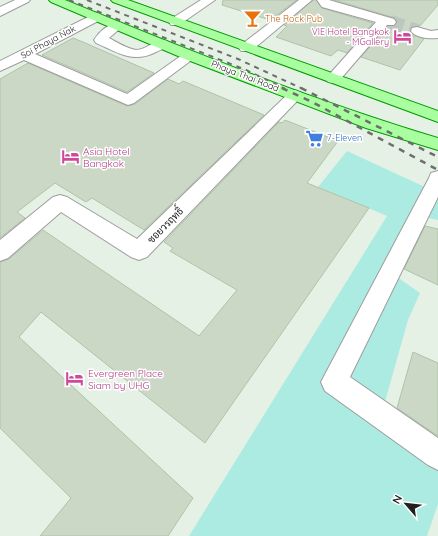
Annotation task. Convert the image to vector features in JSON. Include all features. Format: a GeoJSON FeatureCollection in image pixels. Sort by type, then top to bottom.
{"type":"FeatureCollection","features":[{"type":"Feature","properties":{"kind":"main road","name":"Phaya Thai Road"},"geometry":{"type":"LineString","coordinates":[[55,0],[190,56],[372,124],[438,144]]}},
{"type":"Feature","properties":{"kind":"main road"},"geometry":{"type":"LineString","coordinates":[[117,0],[438,117]]}},
{"type":"Feature","properties":{"kind":"street"},"geometry":{"type":"LineString","coordinates":[[0,12],[24,0]]}},
{"type":"Feature","properties":{"kind":"street"},"geometry":{"type":"LineString","coordinates":[[175,22],[209,0]]}},
{"type":"Feature","properties":{"kind":"street"},"geometry":{"type":"LineString","coordinates":[[246,48],[306,0]]}},
{"type":"Feature","properties":{"kind":"street"},"geometry":{"type":"LineString","coordinates":[[323,0],[326,4],[387,22],[333,79]]}},
{"type":"Feature","properties":{"kind":"street","name":"Soi Phaya Nak"},"geometry":{"type":"LineString","coordinates":[[0,68],[96,17]]}},
{"type":"Feature","properties":{"kind":"street"},"geometry":{"type":"LineString","coordinates":[[118,26],[104,35],[101,40],[134,54],[146,52],[162,44]]}},
{"type":"Feature","properties":{"kind":"street"},"geometry":{"type":"LineString","coordinates":[[417,31],[430,35],[438,34]]}},
{"type":"Feature","properties":{"kind":"street"},"geometry":{"type":"LineString","coordinates":[[25,55],[128,100],[190,56]]}},
{"type":"Feature","properties":{"kind":"street","name":"ซอยวรฤทธิ์"},"geometry":{"type":"LineString","coordinates":[[0,252],[60,202],[139,251],[295,95]]}},
{"type":"Feature","properties":{"kind":"street"},"geometry":{"type":"LineString","coordinates":[[438,178],[334,382],[438,455]]}},
{"type":"Feature","properties":{"kind":"shaded area"},"geometry":{"type":"Polygon","coordinates":[[[347,151],[438,193],[438,220],[409,214],[390,272],[420,293],[408,320],[381,416],[438,465],[438,504],[427,536],[189,536],[387,216],[318,187],[347,151]]]}},
{"type":"Feature","properties":{"kind":"building"},"geometry":{"type":"Polygon","coordinates":[[[223,0],[297,0],[270,20],[222,5],[223,0]]]}},
{"type":"Feature","properties":{"kind":"building"},"geometry":{"type":"Polygon","coordinates":[[[313,0],[316,0],[322,8],[373,23],[347,53],[338,50],[331,56],[276,37],[287,26],[284,25],[313,0]]]}},
{"type":"Feature","properties":{"kind":"building","name":"VIE Hotel Bangkok - MGallery"},"geometry":{"type":"Polygon","coordinates":[[[334,0],[438,0],[438,5],[420,26],[411,28],[410,32],[413,35],[424,39],[400,70],[361,57],[388,26],[395,26],[397,23],[395,18],[334,0]]]}},
{"type":"Feature","properties":{"kind":"building"},"geometry":{"type":"Polygon","coordinates":[[[73,38],[154,73],[127,92],[42,55],[73,38]]]}},
{"type":"Feature","properties":{"kind":"building"},"geometry":{"type":"Polygon","coordinates":[[[28,63],[127,106],[135,104],[168,79],[179,84],[183,81],[264,115],[144,230],[92,198],[86,202],[55,183],[17,212],[25,218],[0,238],[0,79],[28,63]]]}},
{"type":"Feature","properties":{"kind":"building"},"geometry":{"type":"Polygon","coordinates":[[[285,120],[338,141],[307,183],[369,208],[205,443],[41,312],[19,337],[193,498],[168,536],[40,536],[71,498],[0,428],[0,262],[9,259],[43,230],[199,336],[237,290],[170,251],[173,248],[164,242],[279,122],[282,123],[285,120]]]}},
{"type":"Feature","properties":{"kind":"building"},"geometry":{"type":"Polygon","coordinates":[[[425,226],[438,229],[438,285],[404,269],[425,226]]]}},
{"type":"Feature","properties":{"kind":"building"},"geometry":{"type":"Polygon","coordinates":[[[413,352],[438,363],[438,436],[397,408],[413,352]]]}},
{"type":"Feature","properties":{"kind":"tunnel"},"geometry":{"type":"LineString","coordinates":[[390,22],[417,31]]}},
{"type":"Feature","properties":{"kind":"railway"},"geometry":{"type":"LineString","coordinates":[[69,0],[246,70],[285,89]]}},
{"type":"Feature","properties":{"kind":"railway"},"geometry":{"type":"LineString","coordinates":[[87,0],[238,59],[303,89]]}},
{"type":"Feature","properties":{"kind":"railway"},"geometry":{"type":"LineString","coordinates":[[282,88],[314,103],[438,170]]}},
{"type":"Feature","properties":{"kind":"railway"},"geometry":{"type":"LineString","coordinates":[[303,89],[438,157]]}},
{"type":"Feature","properties":{"kind":"place","name":"The Rock Pub"},"geometry":{"type":"Point","coordinates":[252,19]}},
{"type":"Feature","properties":{"kind":"place","name":"VIE Hotel Bangkok - MGallery"},"geometry":{"type":"Point","coordinates":[402,37]}},
{"type":"Feature","properties":{"kind":"place","name":"7-Eleven"},"geometry":{"type":"Point","coordinates":[314,138]}},
{"type":"Feature","properties":{"kind":"place","name":"Asia Hotel Bangkok"},"geometry":{"type":"Point","coordinates":[70,157]}},
{"type":"Feature","properties":{"kind":"place","name":"Evergreen Place Siam by UHG"},"geometry":{"type":"Point","coordinates":[75,379]}}]}
